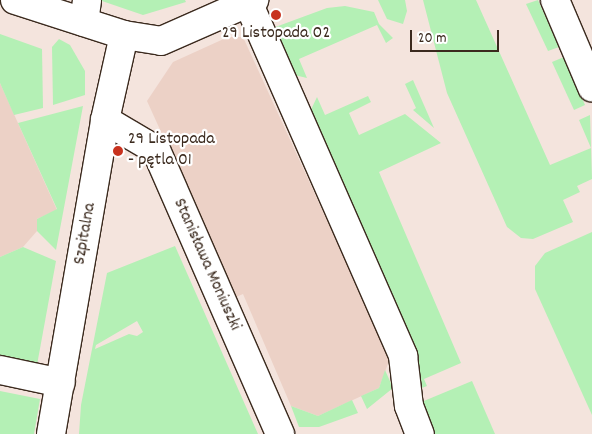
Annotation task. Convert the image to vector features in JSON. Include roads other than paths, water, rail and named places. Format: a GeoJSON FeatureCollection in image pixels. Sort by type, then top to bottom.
{"type":"FeatureCollection","features":[{"type":"Feature","properties":{"kind":"street"},"geometry":{"type":"LineString","coordinates":[[15,0],[86,11],[124,35],[161,41],[250,1],[404,356],[409,406],[420,434]]}},
{"type":"Feature","properties":{"kind":"street"},"geometry":{"type":"LineString","coordinates":[[555,0],[592,87]]}},
{"type":"Feature","properties":{"kind":"street","name":"Szpitalna"},"geometry":{"type":"LineString","coordinates":[[51,434],[105,120],[124,35]]}},
{"type":"Feature","properties":{"kind":"street","name":"Stanisława Moniuszki"},"geometry":{"type":"LineString","coordinates":[[105,120],[156,150],[280,434]]}},
{"type":"Feature","properties":{"kind":"street"},"geometry":{"type":"LineString","coordinates":[[0,370],[61,383]]}},
{"type":"Feature","properties":{"kind":"place","name":"29 Listopada 02"},"geometry":{"type":"Point","coordinates":[276,15]}},
{"type":"Feature","properties":{"kind":"place","name":"29 Listopada - pętla 01"},"geometry":{"type":"Point","coordinates":[118,151]}}]}
